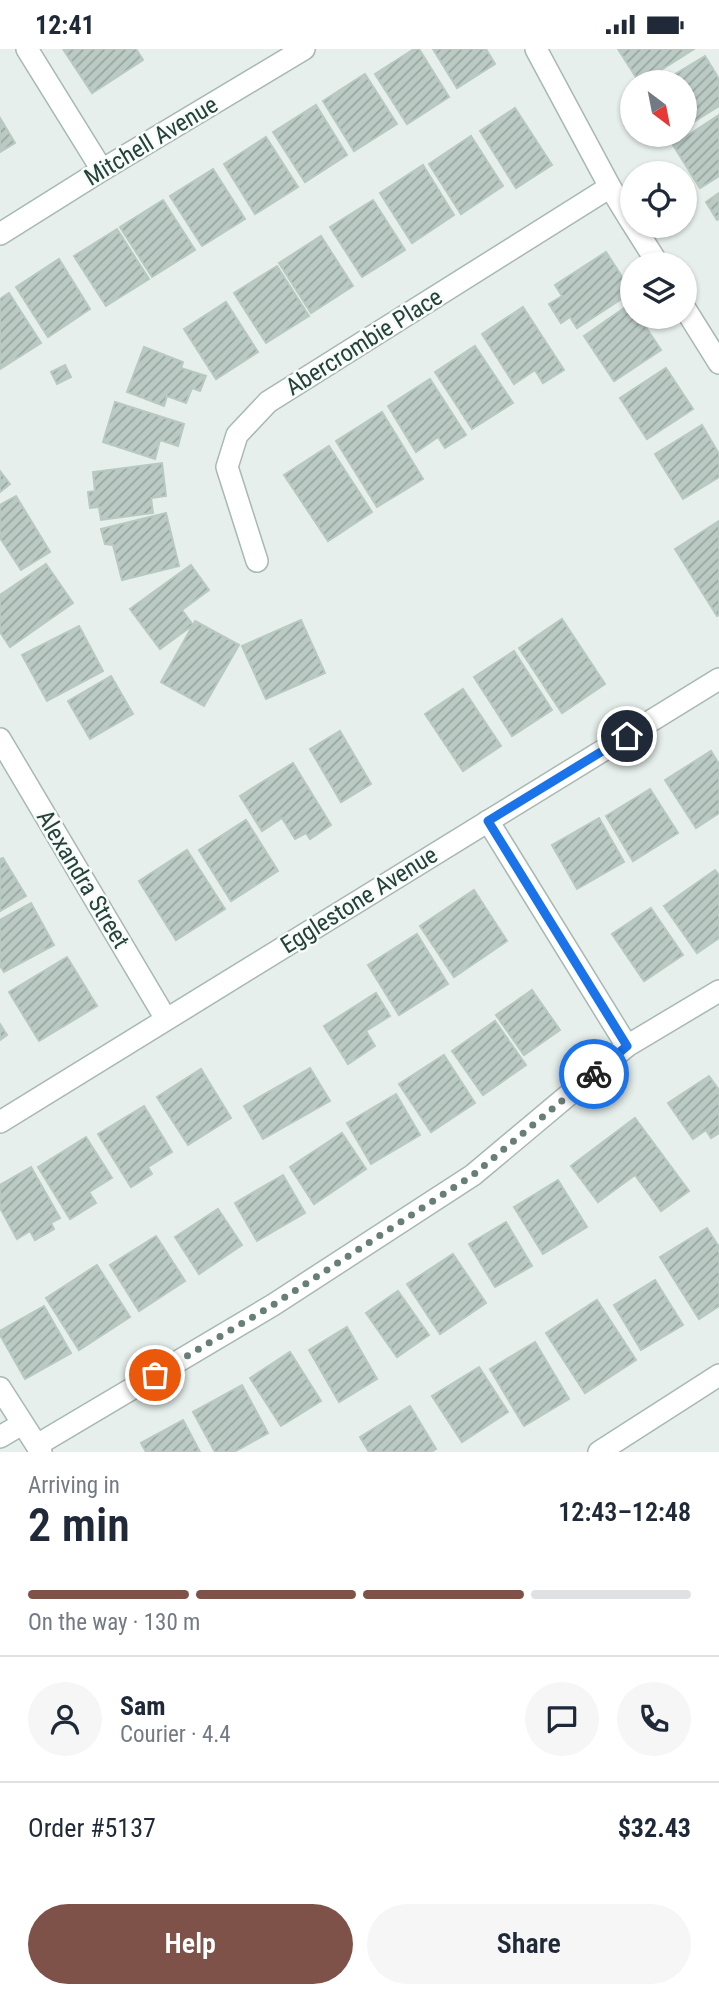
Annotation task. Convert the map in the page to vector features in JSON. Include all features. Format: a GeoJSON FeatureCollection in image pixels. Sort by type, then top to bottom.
{"type":"FeatureCollection","features":[{"type":"Feature","properties":{"kind":"street"},"geometry":{"type":"LineString","coordinates":[[27,49],[102,170]]}},
{"type":"Feature","properties":{"kind":"street","name":"Mitchell Avenue"},"geometry":{"type":"LineString","coordinates":[[0,234],[304,49]]}},
{"type":"Feature","properties":{"kind":"street"},"geometry":{"type":"LineString","coordinates":[[536,49],[620,203]]}},
{"type":"Feature","properties":{"kind":"street","name":"Abercrombie Place"},"geometry":{"type":"LineString","coordinates":[[257,561],[226,467],[237,435],[268,402],[610,187]]}},
{"type":"Feature","properties":{"kind":"street"},"geometry":{"type":"LineString","coordinates":[[697,328],[719,363]]}},
{"type":"Feature","properties":{"kind":"street","name":"Egglestone Avenue"},"geometry":{"type":"LineString","coordinates":[[0,1122],[719,679]]}},
{"type":"Feature","properties":{"kind":"street","name":"Alexandra Street"},"geometry":{"type":"LineString","coordinates":[[0,739],[166,1019]]}},
{"type":"Feature","properties":{"kind":"street"},"geometry":{"type":"LineString","coordinates":[[488,821],[627,1046]]}},
{"type":"Feature","properties":{"kind":"street"},"geometry":{"type":"LineString","coordinates":[[0,1388],[39,1448],[273,1305],[473,1175],[627,1046],[719,991]]}},
{"type":"Feature","properties":{"kind":"street"},"geometry":{"type":"LineString","coordinates":[[599,1452],[719,1375]]}},
{"type":"Feature","properties":{"kind":"street"},"geometry":{"type":"LineString","coordinates":[[0,1437],[22,1424]]}},
{"type":"Feature","properties":{"kind":"building"},"geometry":{"type":"Polygon","coordinates":[[[63,49],[136,49],[143,60],[92,93],[63,49]]]}},
{"type":"Feature","properties":{"kind":"building"},"geometry":{"type":"Polygon","coordinates":[[[414,49],[419,49],[449,97],[407,124],[375,74],[414,49]]]}},
{"type":"Feature","properties":{"kind":"building"},"geometry":{"type":"Polygon","coordinates":[[[433,49],[486,49],[495,64],[457,88],[433,49]]]}},
{"type":"Feature","properties":{"kind":"building"},"geometry":{"type":"Polygon","coordinates":[[[618,49],[694,49],[661,70],[631,70],[618,49]]]}},
{"type":"Feature","properties":{"kind":"building"},"geometry":{"type":"Polygon","coordinates":[[[705,56],[719,79],[719,106],[697,120],[697,70],[682,70],[705,56]]]}},
{"type":"Feature","properties":{"kind":"building"},"geometry":{"type":"Polygon","coordinates":[[[365,74],[397,124],[354,151],[323,101],[365,74]]]}},
{"type":"Feature","properties":{"kind":"building"},"geometry":{"type":"Polygon","coordinates":[[[316,105],[347,155],[305,182],[273,132],[316,105]]]}},
{"type":"Feature","properties":{"kind":"building"},"geometry":{"type":"Polygon","coordinates":[[[515,108],[552,165],[516,188],[480,131],[515,108]]]}},
{"type":"Feature","properties":{"kind":"building"},"geometry":{"type":"Polygon","coordinates":[[[719,115],[719,176],[700,188],[697,183],[697,161],[683,161],[674,147],[697,147],[697,129],[719,115]]]}},
{"type":"Feature","properties":{"kind":"building"},"geometry":{"type":"Polygon","coordinates":[[[0,118],[15,143],[0,152],[0,118]]]}},
{"type":"Feature","properties":{"kind":"building"},"geometry":{"type":"Polygon","coordinates":[[[471,136],[503,186],[461,214],[429,164],[471,136]]]}},
{"type":"Feature","properties":{"kind":"building"},"geometry":{"type":"Polygon","coordinates":[[[266,137],[298,187],[255,214],[224,164],[266,137]]]}},
{"type":"Feature","properties":{"kind":"building"},"geometry":{"type":"Polygon","coordinates":[[[423,165],[454,215],[412,243],[380,193],[423,165]]]}},
{"type":"Feature","properties":{"kind":"building"},"geometry":{"type":"Polygon","coordinates":[[[213,169],[245,219],[202,246],[170,196],[213,169]]]}},
{"type":"Feature","properties":{"kind":"building"},"geometry":{"type":"Polygon","coordinates":[[[719,193],[719,219],[717,220],[706,202],[719,193]]]}},
{"type":"Feature","properties":{"kind":"building"},"geometry":{"type":"Polygon","coordinates":[[[163,200],[195,250],[152,277],[120,227],[163,200]]]}},
{"type":"Feature","properties":{"kind":"building"},"geometry":{"type":"Polygon","coordinates":[[[373,200],[405,250],[362,277],[330,227],[373,200]]]}},
{"type":"Feature","properties":{"kind":"building"},"geometry":{"type":"Polygon","coordinates":[[[117,229],[149,279],[106,306],[74,256],[117,229]]]}},
{"type":"Feature","properties":{"kind":"building"},"geometry":{"type":"Polygon","coordinates":[[[321,236],[353,286],[311,313],[279,263],[321,236]]]}},
{"type":"Feature","properties":{"kind":"building"},"geometry":{"type":"Polygon","coordinates":[[[606,252],[620,274],[620,300],[577,328],[570,317],[561,323],[549,304],[562,296],[555,285],[606,252]]]}},
{"type":"Feature","properties":{"kind":"building"},"geometry":{"type":"Polygon","coordinates":[[[59,259],[90,309],[48,337],[16,287],[59,259]]]}},
{"type":"Feature","properties":{"kind":"building"},"geometry":{"type":"Polygon","coordinates":[[[277,266],[309,316],[266,343],[234,293],[277,266]]]}},
{"type":"Feature","properties":{"kind":"building"},"geometry":{"type":"Polygon","coordinates":[[[9,293],[41,343],[0,369],[0,299],[9,293]]]}},
{"type":"Feature","properties":{"kind":"building"},"geometry":{"type":"Polygon","coordinates":[[[226,302],[258,352],[216,379],[184,329],[226,302]]]}},
{"type":"Feature","properties":{"kind":"building"},"geometry":{"type":"Polygon","coordinates":[[[523,307],[564,370],[543,383],[535,370],[514,384],[482,334],[523,307]]]}},
{"type":"Feature","properties":{"kind":"building"},"geometry":{"type":"Polygon","coordinates":[[[620,311],[620,329],[647,329],[661,350],[614,381],[584,336],[620,311]]]}},
{"type":"Feature","properties":{"kind":"building"},"geometry":{"type":"Polygon","coordinates":[[[475,346],[513,403],[472,429],[435,372],[475,346]]]}},
{"type":"Feature","properties":{"kind":"building"},"geometry":{"type":"Polygon","coordinates":[[[144,347],[183,362],[181,368],[206,376],[200,391],[192,388],[186,403],[167,396],[164,406],[127,392],[144,347]]]}},
{"type":"Feature","properties":{"kind":"building"},"geometry":{"type":"Polygon","coordinates":[[[65,365],[71,377],[57,384],[51,372],[65,365]]]}},
{"type":"Feature","properties":{"kind":"building"},"geometry":{"type":"Polygon","coordinates":[[[666,368],[693,409],[647,439],[620,398],[666,368]]]}},
{"type":"Feature","properties":{"kind":"building"},"geometry":{"type":"Polygon","coordinates":[[[430,379],[466,435],[445,448],[438,437],[416,452],[388,406],[430,379]]]}},
{"type":"Feature","properties":{"kind":"building"},"geometry":{"type":"Polygon","coordinates":[[[115,402],[184,424],[178,446],[160,440],[155,459],[103,442],[115,402]]]}},
{"type":"Feature","properties":{"kind":"building"},"geometry":{"type":"Polygon","coordinates":[[[382,412],[423,479],[377,507],[336,441],[382,412]]]}},
{"type":"Feature","properties":{"kind":"building"},"geometry":{"type":"Polygon","coordinates":[[[702,425],[719,454],[719,477],[683,499],[655,454],[702,425]]]}},
{"type":"Feature","properties":{"kind":"building"},"geometry":{"type":"Polygon","coordinates":[[[329,446],[372,512],[328,541],[284,475],[329,446]]]}},
{"type":"Feature","properties":{"kind":"building"},"geometry":{"type":"Polygon","coordinates":[[[162,463],[166,496],[151,498],[153,513],[101,520],[99,507],[90,508],[88,492],[95,491],[93,472],[162,463]]]}},
{"type":"Feature","properties":{"kind":"building"},"geometry":{"type":"Polygon","coordinates":[[[0,471],[10,484],[0,492],[0,471]]]}},
{"type":"Feature","properties":{"kind":"building"},"geometry":{"type":"Polygon","coordinates":[[[16,496],[50,552],[21,570],[0,538],[0,505],[16,496]]]}},
{"type":"Feature","properties":{"kind":"building"},"geometry":{"type":"Polygon","coordinates":[[[166,513],[179,566],[122,580],[113,545],[105,544],[101,529],[166,513]]]}},
{"type":"Feature","properties":{"kind":"building"},"geometry":{"type":"Polygon","coordinates":[[[719,521],[719,615],[717,616],[675,549],[719,521]]]}},
{"type":"Feature","properties":{"kind":"building"},"geometry":{"type":"Polygon","coordinates":[[[46,564],[73,603],[10,647],[0,632],[0,595],[46,564]]]}},
{"type":"Feature","properties":{"kind":"building"},"geometry":{"type":"Polygon","coordinates":[[[191,565],[209,590],[182,610],[193,625],[160,649],[130,609],[191,565]]]}},
{"type":"Feature","properties":{"kind":"building"},"geometry":{"type":"Polygon","coordinates":[[[562,619],[605,684],[562,713],[519,648],[562,619]]]}},
{"type":"Feature","properties":{"kind":"building"},"geometry":{"type":"Polygon","coordinates":[[[301,620],[325,673],[266,699],[242,646],[301,620]]]}},
{"type":"Feature","properties":{"kind":"building"},"geometry":{"type":"Polygon","coordinates":[[[195,621],[239,645],[204,706],[161,682],[195,621]]]}},
{"type":"Feature","properties":{"kind":"building"},"geometry":{"type":"Polygon","coordinates":[[[79,626],[103,671],[47,701],[22,655],[79,626]]]}},
{"type":"Feature","properties":{"kind":"building"},"geometry":{"type":"Polygon","coordinates":[[[514,651],[552,710],[512,736],[474,677],[514,651]]]}},
{"type":"Feature","properties":{"kind":"building"},"geometry":{"type":"Polygon","coordinates":[[[111,676],[133,714],[90,739],[68,701],[111,676]]]}},
{"type":"Feature","properties":{"kind":"building"},"geometry":{"type":"Polygon","coordinates":[[[463,689],[501,746],[463,771],[425,714],[463,689]]]}},
{"type":"Feature","properties":{"kind":"building"},"geometry":{"type":"Polygon","coordinates":[[[340,731],[371,784],[341,802],[310,749],[340,731]]]}},
{"type":"Feature","properties":{"kind":"building"},"geometry":{"type":"Polygon","coordinates":[[[711,751],[719,764],[719,813],[696,828],[665,780],[711,751]]]}},
{"type":"Feature","properties":{"kind":"building"},"geometry":{"type":"Polygon","coordinates":[[[293,763],[331,825],[310,839],[306,833],[295,839],[282,818],[262,831],[240,796],[293,763]]]}},
{"type":"Feature","properties":{"kind":"building"},"geometry":{"type":"Polygon","coordinates":[[[650,789],[678,833],[633,861],[606,816],[650,789]]]}},
{"type":"Feature","properties":{"kind":"building"},"geometry":{"type":"Polygon","coordinates":[[[599,818],[624,862],[577,889],[552,845],[599,818]]]}},
{"type":"Feature","properties":{"kind":"building"},"geometry":{"type":"Polygon","coordinates":[[[246,820],[278,871],[231,901],[199,850],[246,820]]]}},
{"type":"Feature","properties":{"kind":"building"},"geometry":{"type":"Polygon","coordinates":[[[187,850],[225,909],[176,940],[139,881],[187,850]]]}},
{"type":"Feature","properties":{"kind":"building"},"geometry":{"type":"Polygon","coordinates":[[[3,858],[26,896],[0,911],[0,859],[3,858]]]}},
{"type":"Feature","properties":{"kind":"building"},"geometry":{"type":"Polygon","coordinates":[[[715,870],[719,875],[719,938],[697,953],[664,906],[715,870]]]}},
{"type":"Feature","properties":{"kind":"building"},"geometry":{"type":"Polygon","coordinates":[[[474,890],[507,941],[454,977],[420,926],[474,890]]]}},
{"type":"Feature","properties":{"kind":"building"},"geometry":{"type":"Polygon","coordinates":[[[31,903],[54,945],[4,972],[0,966],[0,920],[31,903]]]}},
{"type":"Feature","properties":{"kind":"building"},"geometry":{"type":"Polygon","coordinates":[[[651,908],[683,955],[644,981],[612,934],[651,908]]]}},
{"type":"Feature","properties":{"kind":"building"},"geometry":{"type":"Polygon","coordinates":[[[417,934],[448,984],[399,1015],[368,965],[417,934]]]}},
{"type":"Feature","properties":{"kind":"building"},"geometry":{"type":"Polygon","coordinates":[[[67,957],[97,1006],[39,1041],[9,992],[67,957]]]}},
{"type":"Feature","properties":{"kind":"building"},"geometry":{"type":"Polygon","coordinates":[[[532,990],[560,1030],[524,1055],[496,1015],[532,990]]]}},
{"type":"Feature","properties":{"kind":"building"},"geometry":{"type":"Polygon","coordinates":[[[376,993],[390,1016],[366,1031],[375,1046],[348,1064],[324,1026],[376,993]]]}},
{"type":"Feature","properties":{"kind":"building"},"geometry":{"type":"Polygon","coordinates":[[[495,1021],[526,1065],[483,1095],[452,1051],[495,1021]]]}},
{"type":"Feature","properties":{"kind":"building"},"geometry":{"type":"Polygon","coordinates":[[[0,1024],[7,1035],[0,1040],[0,1024]]]}},
{"type":"Feature","properties":{"kind":"building"},"geometry":{"type":"Polygon","coordinates":[[[444,1055],[475,1103],[431,1132],[399,1084],[444,1055]]]}},
{"type":"Feature","properties":{"kind":"building"},"geometry":{"type":"Polygon","coordinates":[[[310,1068],[330,1101],[263,1139],[244,1106],[310,1068]]]}},
{"type":"Feature","properties":{"kind":"building"},"geometry":{"type":"Polygon","coordinates":[[[201,1069],[231,1118],[188,1145],[157,1097],[201,1069]]]}},
{"type":"Feature","properties":{"kind":"building"},"geometry":{"type":"Polygon","coordinates":[[[709,1076],[719,1090],[719,1133],[711,1138],[706,1130],[693,1139],[668,1103],[709,1076]]]}},
{"type":"Feature","properties":{"kind":"building"},"geometry":{"type":"Polygon","coordinates":[[[396,1094],[420,1135],[371,1164],[347,1123],[396,1094]]]}},
{"type":"Feature","properties":{"kind":"building"},"geometry":{"type":"Polygon","coordinates":[[[144,1106],[172,1152],[148,1167],[152,1174],[131,1187],[98,1134],[144,1106]]]}},
{"type":"Feature","properties":{"kind":"building"},"geometry":{"type":"Polygon","coordinates":[[[635,1118],[689,1191],[661,1211],[635,1175],[598,1202],[571,1166],[635,1118]]]}},
{"type":"Feature","properties":{"kind":"building"},"geometry":{"type":"Polygon","coordinates":[[[342,1133],[366,1169],[314,1204],[290,1167],[342,1133]]]}},
{"type":"Feature","properties":{"kind":"building"},"geometry":{"type":"Polygon","coordinates":[[[86,1137],[112,1178],[89,1192],[96,1203],[70,1219],[38,1167],[86,1137]]]}},
{"type":"Feature","properties":{"kind":"building"},"geometry":{"type":"Polygon","coordinates":[[[31,1167],[60,1218],[51,1223],[54,1229],[35,1240],[30,1231],[17,1239],[0,1208],[0,1185],[31,1167]]]}},
{"type":"Feature","properties":{"kind":"building"},"geometry":{"type":"Polygon","coordinates":[[[283,1175],[305,1213],[257,1241],[235,1203],[283,1175]]]}},
{"type":"Feature","properties":{"kind":"building"},"geometry":{"type":"Polygon","coordinates":[[[558,1180],[587,1227],[543,1254],[514,1207],[558,1180]]]}},
{"type":"Feature","properties":{"kind":"building"},"geometry":{"type":"Polygon","coordinates":[[[218,1209],[242,1245],[199,1274],[175,1237],[218,1209]]]}},
{"type":"Feature","properties":{"kind":"building"},"geometry":{"type":"Polygon","coordinates":[[[506,1222],[532,1266],[495,1287],[469,1244],[506,1222]]]}},
{"type":"Feature","properties":{"kind":"building"},"geometry":{"type":"Polygon","coordinates":[[[707,1228],[719,1247],[719,1306],[699,1319],[660,1257],[707,1228]]]}},
{"type":"Feature","properties":{"kind":"building"},"geometry":{"type":"Polygon","coordinates":[[[156,1236],[185,1281],[139,1311],[110,1265],[156,1236]]]}},
{"type":"Feature","properties":{"kind":"building"},"geometry":{"type":"Polygon","coordinates":[[[453,1254],[486,1303],[440,1334],[407,1284],[453,1254]]]}},
{"type":"Feature","properties":{"kind":"building"},"geometry":{"type":"Polygon","coordinates":[[[97,1265],[130,1317],[79,1350],[46,1298],[97,1265]]]}},
{"type":"Feature","properties":{"kind":"building"},"geometry":{"type":"Polygon","coordinates":[[[655,1280],[683,1325],[641,1350],[614,1305],[655,1280]]]}},
{"type":"Feature","properties":{"kind":"building"},"geometry":{"type":"Polygon","coordinates":[[[398,1291],[429,1335],[397,1357],[366,1313],[398,1291]]]}},
{"type":"Feature","properties":{"kind":"building"},"geometry":{"type":"Polygon","coordinates":[[[597,1300],[636,1360],[585,1393],[546,1333],[597,1300]]]}},
{"type":"Feature","properties":{"kind":"building"},"geometry":{"type":"Polygon","coordinates":[[[44,1306],[71,1353],[25,1379],[0,1331],[44,1306]]]}},
{"type":"Feature","properties":{"kind":"building"},"geometry":{"type":"Polygon","coordinates":[[[347,1327],[377,1379],[339,1402],[309,1350],[347,1327]]]}},
{"type":"Feature","properties":{"kind":"building"},"geometry":{"type":"Polygon","coordinates":[[[535,1342],[569,1399],[524,1426],[490,1369],[535,1342]]]}},
{"type":"Feature","properties":{"kind":"building"},"geometry":{"type":"Polygon","coordinates":[[[290,1352],[321,1401],[281,1426],[250,1378],[290,1352]]]}},
{"type":"Feature","properties":{"kind":"building"},"geometry":{"type":"Polygon","coordinates":[[[479,1367],[508,1412],[462,1442],[432,1396],[479,1367]]]}},
{"type":"Feature","properties":{"kind":"building"},"geometry":{"type":"Polygon","coordinates":[[[242,1385],[268,1433],[234,1452],[215,1452],[193,1412],[242,1385]]]}},
{"type":"Feature","properties":{"kind":"building"},"geometry":{"type":"Polygon","coordinates":[[[410,1406],[436,1449],[431,1452],[369,1452],[360,1437],[410,1406]]]}},
{"type":"Feature","properties":{"kind":"building"},"geometry":{"type":"Polygon","coordinates":[[[183,1420],[200,1452],[146,1452],[141,1443],[183,1420]]]}},
{"type":"Feature","properties":{"kind":"way so far"},"geometry":{"type":"LineString","coordinates":[[155,1375],[273,1305],[473,1175],[594,1074]]}},
{"type":"Feature","properties":{"kind":"route"},"geometry":{"type":"LineString","coordinates":[[594,1074],[627,1046],[488,821],[627,736]]}}]}
